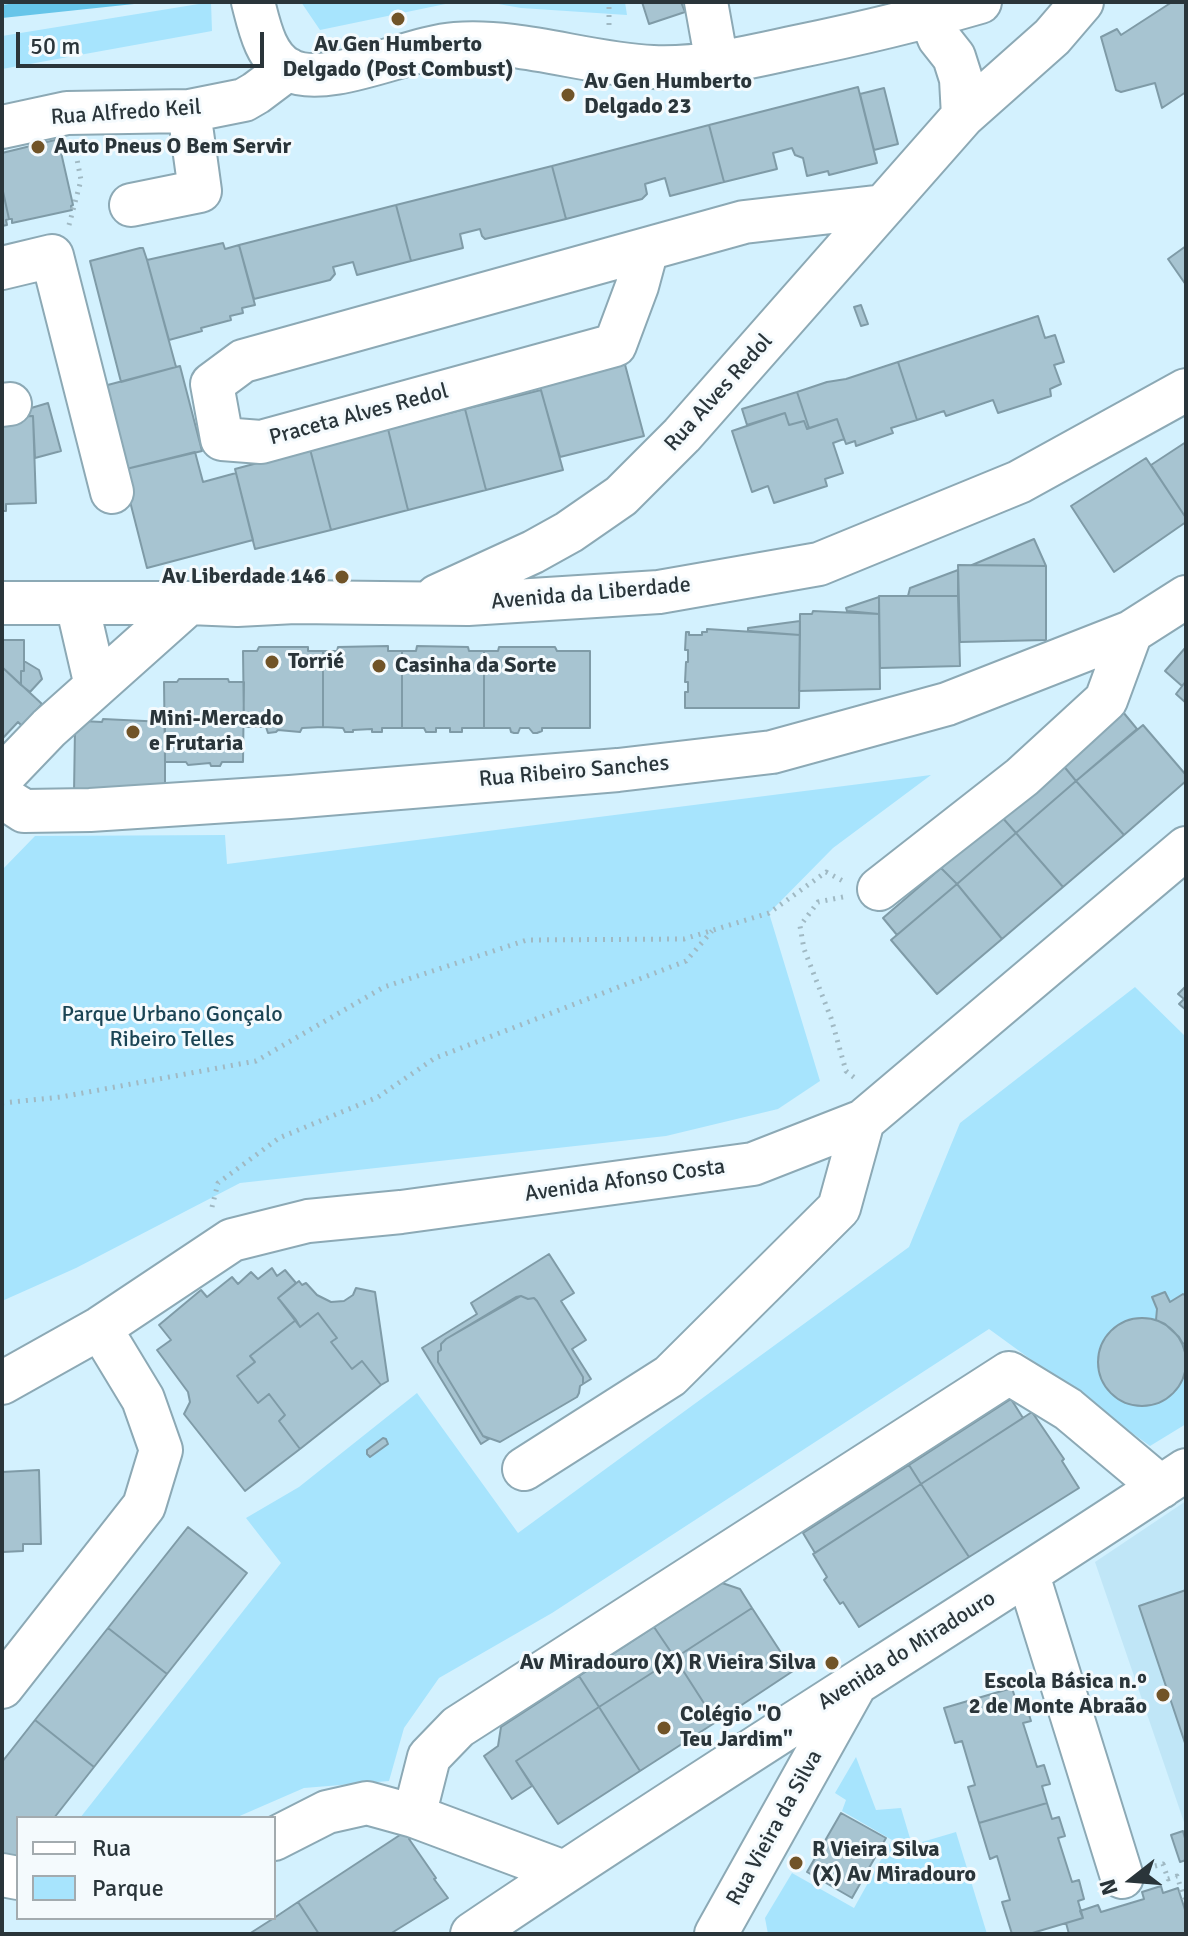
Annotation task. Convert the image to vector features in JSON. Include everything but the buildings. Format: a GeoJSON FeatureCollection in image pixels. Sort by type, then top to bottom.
{"type":"FeatureCollection","features":[{"type":"Feature","properties":{"kind":"street"},"geometry":{"type":"LineString","coordinates":[[253,2],[269,49],[288,69],[307,75],[338,72],[453,44],[515,45],[607,63],[656,67],[717,63],[902,15],[980,2]]}},
{"type":"Feature","properties":{"kind":"street"},"geometry":{"type":"LineString","coordinates":[[706,2],[717,63]]}},
{"type":"Feature","properties":{"kind":"street","name":"Rua Alves Redol"},"geometry":{"type":"LineString","coordinates":[[422,602],[533,552],[569,532],[621,496],[682,435],[963,116],[1052,37],[1082,2]]}},
{"type":"Feature","properties":{"kind":"street"},"geometry":{"type":"LineString","coordinates":[[902,15],[939,38],[954,57],[961,79],[963,116]]}},
{"type":"Feature","properties":{"kind":"street","name":"Rua Alfredo Keil"},"geometry":{"type":"LineString","coordinates":[[2,127],[67,113],[189,111],[244,100],[288,69]]}},
{"type":"Feature","properties":{"kind":"street"},"geometry":{"type":"LineString","coordinates":[[131,205],[200,191],[189,111]]}},
{"type":"Feature","properties":{"kind":"street","name":"Praceta Alves Redol"},"geometry":{"type":"LineString","coordinates":[[647,249],[615,345],[261,442],[222,439],[212,384],[243,361],[744,222],[884,206]]}},
{"type":"Feature","properties":{"kind":"street"},"geometry":{"type":"LineString","coordinates":[[2,268],[52,256],[112,492]]}},
{"type":"Feature","properties":{"kind":"street","name":"Avenida da Liberdade"},"geometry":{"type":"LineString","coordinates":[[2,603],[468,604],[659,592],[819,564],[1019,482],[1186,390]]}},
{"type":"Feature","properties":{"kind":"street","name":"Rua Ribeiro Sanches"},"geometry":{"type":"LineString","coordinates":[[2,797],[24,811],[90,810],[618,770],[772,752],[947,704],[1131,632],[1186,597]]}},
{"type":"Feature","properties":{"kind":"street"},"geometry":{"type":"LineString","coordinates":[[2,777],[49,728],[189,603]]}},
{"type":"Feature","properties":{"kind":"street"},"geometry":{"type":"LineString","coordinates":[[77,604],[96,686]]}},
{"type":"Feature","properties":{"kind":"street"},"geometry":{"type":"LineString","coordinates":[[860,890],[1022,777],[1106,700],[1131,632]]}},
{"type":"Feature","properties":{"kind":"street","name":"Avenida Afonso Costa"},"geometry":{"type":"LineString","coordinates":[[2,1383],[100,1328],[232,1240],[308,1221],[401,1212],[753,1164],[863,1121],[1186,848]]}},
{"type":"Feature","properties":{"kind":"street"},"geometry":{"type":"LineString","coordinates":[[524,1469],[670,1376],[839,1208],[863,1121]]}},
{"type":"Feature","properties":{"kind":"street"},"geometry":{"type":"LineString","coordinates":[[2,1687],[144,1506],[161,1450],[143,1399],[100,1328]]}},
{"type":"Feature","properties":{"kind":"street"},"geometry":{"type":"LineString","coordinates":[[414,1816],[429,1757],[458,1727],[1009,1373],[1174,1478]]}},
{"type":"Feature","properties":{"kind":"street","name":"Avenida do Miradouro"},"geometry":{"type":"LineString","coordinates":[[472,1934],[857,1681],[1028,1575],[1174,1478]]}},
{"type":"Feature","properties":{"kind":"street"},"geometry":{"type":"LineString","coordinates":[[1028,1575],[1122,1877]]}},
{"type":"Feature","properties":{"kind":"street","name":"Rua Vieira da Silva"},"geometry":{"type":"LineString","coordinates":[[716,1934],[857,1681]]}},
{"type":"Feature","properties":{"kind":"street"},"geometry":{"type":"LineString","coordinates":[[276,1838],[327,1812],[367,1803],[414,1816],[564,1872]]}},
{"type":"Feature","properties":{"kind":"path"},"geometry":{"type":"LineString","coordinates":[[67,113],[81,180],[68,226]]}},
{"type":"Feature","properties":{"kind":"path"},"geometry":{"type":"LineString","coordinates":[[2,1103],[61,1097],[256,1061],[384,987],[527,940],[684,939],[769,913],[826,872],[860,890]]}},
{"type":"Feature","properties":{"kind":"path"},"geometry":{"type":"LineString","coordinates":[[860,890],[818,902],[800,926],[804,949],[831,1018],[846,1071],[855,1080],[864,1072]]}},
{"type":"Feature","properties":{"kind":"path"},"geometry":{"type":"LineString","coordinates":[[210,1220],[218,1183],[279,1138],[378,1097],[435,1058],[686,961],[713,930]]}},
{"type":"Feature","properties":{"kind":"shaded area"},"geometry":{"type":"Polygon","coordinates":[[[22,2],[153,2],[2,18],[2,5],[22,2]]]}},
{"type":"Feature","properties":{"kind":"shaded area","name":"Escola Básica n.º 2 de Monte Abraão"},"geometry":{"type":"Polygon","coordinates":[[[1186,1501],[1186,1828],[1095,1562],[1186,1501]]]}},
{"type":"Feature","properties":{"kind":"green space"},"geometry":{"type":"Polygon","coordinates":[[[211,2],[212,31],[2,69],[2,36],[211,2]]]}},
{"type":"Feature","properties":{"kind":"green space"},"geometry":{"type":"Polygon","coordinates":[[[301,2],[455,2],[320,30],[301,2]]]}},
{"type":"Feature","properties":{"kind":"green space"},"geometry":{"type":"Polygon","coordinates":[[[487,2],[625,2],[627,15],[521,8],[487,2]]]}},
{"type":"Feature","properties":{"kind":"green space","name":"Parque Urbano Gonçalo Ribeiro Telles"},"geometry":{"type":"Polygon","coordinates":[[[931,775],[833,848],[769,913],[820,1081],[778,1109],[666,1136],[240,1183],[76,1268],[2,1301],[2,870],[35,836],[225,835],[227,864],[931,775]]]}},
{"type":"Feature","properties":{"kind":"green space"},"geometry":{"type":"Polygon","coordinates":[[[1135,987],[1186,1037],[1186,1424],[1150,1446],[989,1329],[552,1613],[439,1678],[404,1728],[389,1781],[304,1788],[240,1816],[82,1816],[281,1563],[246,1518],[299,1487],[417,1393],[518,1533],[909,1247],[960,1123],[1135,987]]]}},
{"type":"Feature","properties":{"kind":"green space"},"geometry":{"type":"Polygon","coordinates":[[[856,1757],[876,1810],[901,1808],[912,1845],[956,1832],[987,1934],[768,1934],[765,1918],[792,1873],[854,1908],[892,1840],[842,1811],[846,1800],[835,1793],[856,1757]]]}},
{"type":"Feature","properties":{"kind":"place","name":"Av Gen Humberto Delgado (Post Combust)"},"geometry":{"type":"Point","coordinates":[398,19]}},
{"type":"Feature","properties":{"kind":"place","name":"Av Gen Humberto Delgado 23"},"geometry":{"type":"Point","coordinates":[568,95]}},
{"type":"Feature","properties":{"kind":"place","name":"Auto Pneus O Bem Servir"},"geometry":{"type":"Point","coordinates":[38,147]}},
{"type":"Feature","properties":{"kind":"place","name":"Av Liberdade 146"},"geometry":{"type":"Point","coordinates":[342,577]}},
{"type":"Feature","properties":{"kind":"place","name":"Torrié"},"geometry":{"type":"Point","coordinates":[272,662]}},
{"type":"Feature","properties":{"kind":"place","name":"Casinha da Sorte"},"geometry":{"type":"Point","coordinates":[379,666]}},
{"type":"Feature","properties":{"kind":"place","name":"Mini-Mercado e Frutaria"},"geometry":{"type":"Point","coordinates":[133,732]}},
{"type":"Feature","properties":{"kind":"place","name":"Av Miradouro (X) R Vieira Silva"},"geometry":{"type":"Point","coordinates":[832,1663]}},
{"type":"Feature","properties":{"kind":"place","name":"Escola Básica n.º 2 de Monte Abraão"},"geometry":{"type":"Point","coordinates":[1163,1695]}},
{"type":"Feature","properties":{"kind":"place","name":"Colégio \"O Teu Jardim\""},"geometry":{"type":"Point","coordinates":[664,1728]}},
{"type":"Feature","properties":{"kind":"place","name":"R Vieira Silva (X) Av Miradouro"},"geometry":{"type":"Point","coordinates":[796,1863]}}]}
